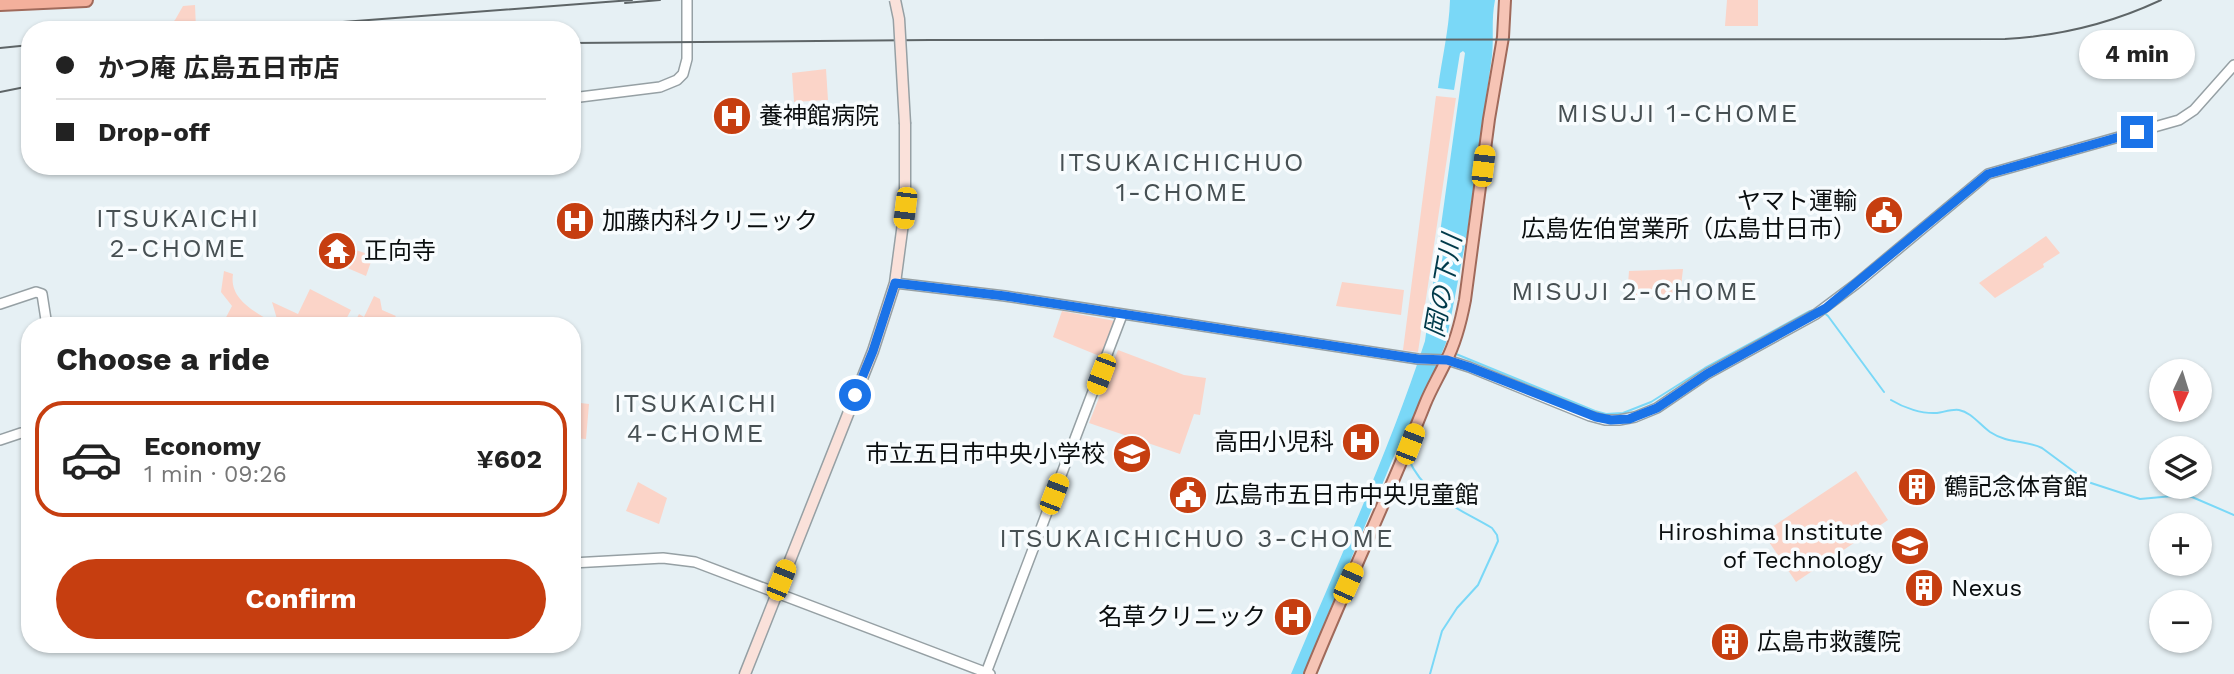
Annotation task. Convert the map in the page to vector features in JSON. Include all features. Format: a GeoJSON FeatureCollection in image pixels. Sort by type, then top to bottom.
{"type":"FeatureCollection","features":[{"type":"Feature","properties":{"kind":"highway"},"geometry":{"type":"LineString","coordinates":[[0,4],[86,0]]}},
{"type":"Feature","properties":{"kind":"main road"},"geometry":{"type":"LineString","coordinates":[[745,674],[873,351],[895,283],[905,208],[905,124],[899,19],[895,0]]}},
{"type":"Feature","properties":{"kind":"main road"},"geometry":{"type":"LineString","coordinates":[[1310,674],[1374,520],[1449,355],[1465,300],[1503,37],[1505,0]]}},
{"type":"Feature","properties":{"kind":"street"},"geometry":{"type":"LineString","coordinates":[[581,98],[660,88],[677,80],[683,74],[687,59],[687,0]]}},
{"type":"Feature","properties":{"kind":"street"},"geometry":{"type":"LineString","coordinates":[[895,283],[1005,296],[1418,359],[1434,361],[1449,355],[1596,417],[1629,419],[1657,408],[1707,374],[1821,311],[1988,174],[2179,120],[2194,110],[2234,65]]}},
{"type":"Feature","properties":{"kind":"street"},"geometry":{"type":"LineString","coordinates":[[0,304],[36,292],[42,294],[46,317]]}},
{"type":"Feature","properties":{"kind":"street"},"geometry":{"type":"LineString","coordinates":[[581,563],[663,558],[681,559],[712,567],[988,673],[1122,315]]}},
{"type":"Feature","properties":{"kind":"street"},"geometry":{"type":"LineString","coordinates":[[0,440],[21,433]]}},
{"type":"Feature","properties":{"kind":"shaded area"},"geometry":{"type":"Polygon","coordinates":[[[1727,0],[1758,0],[1758,26],[1725,26],[1727,0]]]}},
{"type":"Feature","properties":{"kind":"shaded area"},"geometry":{"type":"Polygon","coordinates":[[[195,5],[196,21],[174,21],[183,6],[195,5]]]}},
{"type":"Feature","properties":{"kind":"shaded area"},"geometry":{"type":"Polygon","coordinates":[[[826,69],[828,100],[794,102],[792,73],[826,69]]]}},
{"type":"Feature","properties":{"kind":"shaded area"},"geometry":{"type":"Polygon","coordinates":[[[1436,96],[1456,98],[1418,352],[1403,350],[1436,96]]]}},
{"type":"Feature","properties":{"kind":"shaded area"},"geometry":{"type":"Polygon","coordinates":[[[2046,236],[2060,253],[2043,264],[2044,267],[1995,298],[1979,283],[2046,236]]]}},
{"type":"Feature","properties":{"kind":"shaded area"},"geometry":{"type":"Polygon","coordinates":[[[356,250],[373,256],[366,276],[338,264],[346,254],[352,256],[356,250]]]}},
{"type":"Feature","properties":{"kind":"shaded area"},"geometry":{"type":"Polygon","coordinates":[[[1683,269],[1680,295],[1627,298],[1629,271],[1683,269]]]}},
{"type":"Feature","properties":{"kind":"shaded area"},"geometry":{"type":"Polygon","coordinates":[[[224,271],[233,274],[233,283],[239,297],[264,317],[226,317],[232,306],[221,292],[224,271]]]}},
{"type":"Feature","properties":{"kind":"shaded area"},"geometry":{"type":"Polygon","coordinates":[[[1342,282],[1404,290],[1401,315],[1336,306],[1342,282]]]}},
{"type":"Feature","properties":{"kind":"shaded area"},"geometry":{"type":"Polygon","coordinates":[[[310,289],[351,310],[347,317],[276,317],[272,302],[298,314],[310,289]]]}},
{"type":"Feature","properties":{"kind":"shaded area"},"geometry":{"type":"Polygon","coordinates":[[[374,296],[380,299],[382,310],[396,316],[395,317],[364,317],[374,296]]]}},
{"type":"Feature","properties":{"kind":"shaded area"},"geometry":{"type":"Polygon","coordinates":[[[1062,311],[1115,321],[1102,357],[1053,337],[1062,311]]]}},
{"type":"Feature","properties":{"kind":"shaded area"},"geometry":{"type":"Polygon","coordinates":[[[1118,350],[1184,375],[1206,378],[1200,415],[1194,414],[1180,454],[1089,423],[1118,350]]]}},
{"type":"Feature","properties":{"kind":"shaded area"},"geometry":{"type":"Polygon","coordinates":[[[581,403],[589,404],[586,439],[581,439],[581,403]]]}},
{"type":"Feature","properties":{"kind":"shaded area"},"geometry":{"type":"Polygon","coordinates":[[[1856,471],[1888,520],[1796,582],[1763,533],[1856,471]]]}},
{"type":"Feature","properties":{"kind":"shaded area"},"geometry":{"type":"Polygon","coordinates":[[[638,482],[667,498],[659,524],[626,511],[638,482]]]}},
{"type":"Feature","properties":{"kind":"water","name":"岡の下川"},"geometry":{"type":"Polygon","coordinates":[[[1450,0],[1495,0],[1492,56],[1467,234],[1446,343],[1404,443],[1400,450],[1397,449],[1303,674],[1291,674],[1378,467],[1425,341],[1465,53],[1460,53],[1454,90],[1438,88],[1450,0]]]}},
{"type":"Feature","properties":{"kind":"waterway"},"geometry":{"type":"LineString","coordinates":[[1456,354],[1595,411],[1606,414],[1623,413],[1651,402],[1705,368],[1815,310]]}},
{"type":"Feature","properties":{"kind":"waterway"},"geometry":{"type":"LineString","coordinates":[[1823,312],[1884,392]]}},
{"type":"Feature","properties":{"kind":"waterway"},"geometry":{"type":"LineString","coordinates":[[1891,400],[1925,413],[1963,411],[1997,436],[2042,448],[2088,482],[2140,499],[2184,495],[2234,515]]}},
{"type":"Feature","properties":{"kind":"waterway"},"geometry":{"type":"LineString","coordinates":[[1408,458],[1433,492],[1492,528],[1498,541],[1478,585],[1457,608],[1442,631],[1430,674]]}},
{"type":"Feature","properties":{"kind":"tram line"},"geometry":{"type":"LineString","coordinates":[[356,21],[632,0]]}},
{"type":"Feature","properties":{"kind":"tram line"},"geometry":{"type":"LineString","coordinates":[[625,3],[660,0]]}},
{"type":"Feature","properties":{"kind":"tram line"},"geometry":{"type":"LineString","coordinates":[[0,48],[21,46]]}},
{"type":"Feature","properties":{"kind":"railway"},"geometry":{"type":"LineString","coordinates":[[581,43],[2005,39],[2085,27],[2161,0]]}},
{"type":"Feature","properties":{"kind":"railway"},"geometry":{"type":"LineString","coordinates":[[0,92],[21,88]]}},
{"type":"Feature","properties":{"kind":"place","name":"養神館病院"},"geometry":{"type":"Point","coordinates":[732,116]}},
{"type":"Feature","properties":{"kind":"place","name":"ヤマト運輸 広島佐伯営業所（広島廿日市）"},"geometry":{"type":"Point","coordinates":[1884,215]}},
{"type":"Feature","properties":{"kind":"place","name":"加藤内科クリニック"},"geometry":{"type":"Point","coordinates":[575,221]}},
{"type":"Feature","properties":{"kind":"place","name":"正向寺"},"geometry":{"type":"Point","coordinates":[337,251]}},
{"type":"Feature","properties":{"kind":"place","name":"高田小児科"},"geometry":{"type":"Point","coordinates":[1361,442]}},
{"type":"Feature","properties":{"kind":"place","name":"市立五日市中央小学校"},"geometry":{"type":"Point","coordinates":[1132,454]}},
{"type":"Feature","properties":{"kind":"place","name":"鶴記念体育館"},"geometry":{"type":"Point","coordinates":[1917,487]}},
{"type":"Feature","properties":{"kind":"place","name":"広島市五日市中央児童館"},"geometry":{"type":"Point","coordinates":[1188,495]}},
{"type":"Feature","properties":{"kind":"place","name":"Hiroshima Institute of Technology"},"geometry":{"type":"Point","coordinates":[1910,546]}},
{"type":"Feature","properties":{"kind":"place","name":"Nexus"},"geometry":{"type":"Point","coordinates":[1924,588]}},
{"type":"Feature","properties":{"kind":"place","name":"名草クリニック"},"geometry":{"type":"Point","coordinates":[1293,617]}},
{"type":"Feature","properties":{"kind":"place","name":"広島市救護院"},"geometry":{"type":"Point","coordinates":[1730,642]}},
{"type":"Feature","properties":{"kind":"district","name":"MISUJI 1-CHOME"},"geometry":{"type":"Point","coordinates":[1678,113]}},
{"type":"Feature","properties":{"kind":"district","name":"ITSUKAICHICHUO 1-CHOME"},"geometry":{"type":"Point","coordinates":[1182,177]}},
{"type":"Feature","properties":{"kind":"district","name":"ITSUKAICHI 2-CHOME"},"geometry":{"type":"Point","coordinates":[178,233]}},
{"type":"Feature","properties":{"kind":"district","name":"MISUJI 2-CHOME"},"geometry":{"type":"Point","coordinates":[1635,291]}},
{"type":"Feature","properties":{"kind":"district","name":"ITSUKAICHI 4-CHOME"},"geometry":{"type":"Point","coordinates":[696,418]}},
{"type":"Feature","properties":{"kind":"district","name":"ITSUKAICHICHUO 3-CHOME"},"geometry":{"type":"Point","coordinates":[1197,538]}},
{"type":"Feature","properties":{"kind":"route"},"geometry":{"type":"LineString","coordinates":[[855,395],[873,351],[895,283],[1005,296],[1418,359],[1447,360],[1596,417],[1629,419],[1657,408],[1707,374],[1826,308],[1988,174],[2137,132]]}}]}
